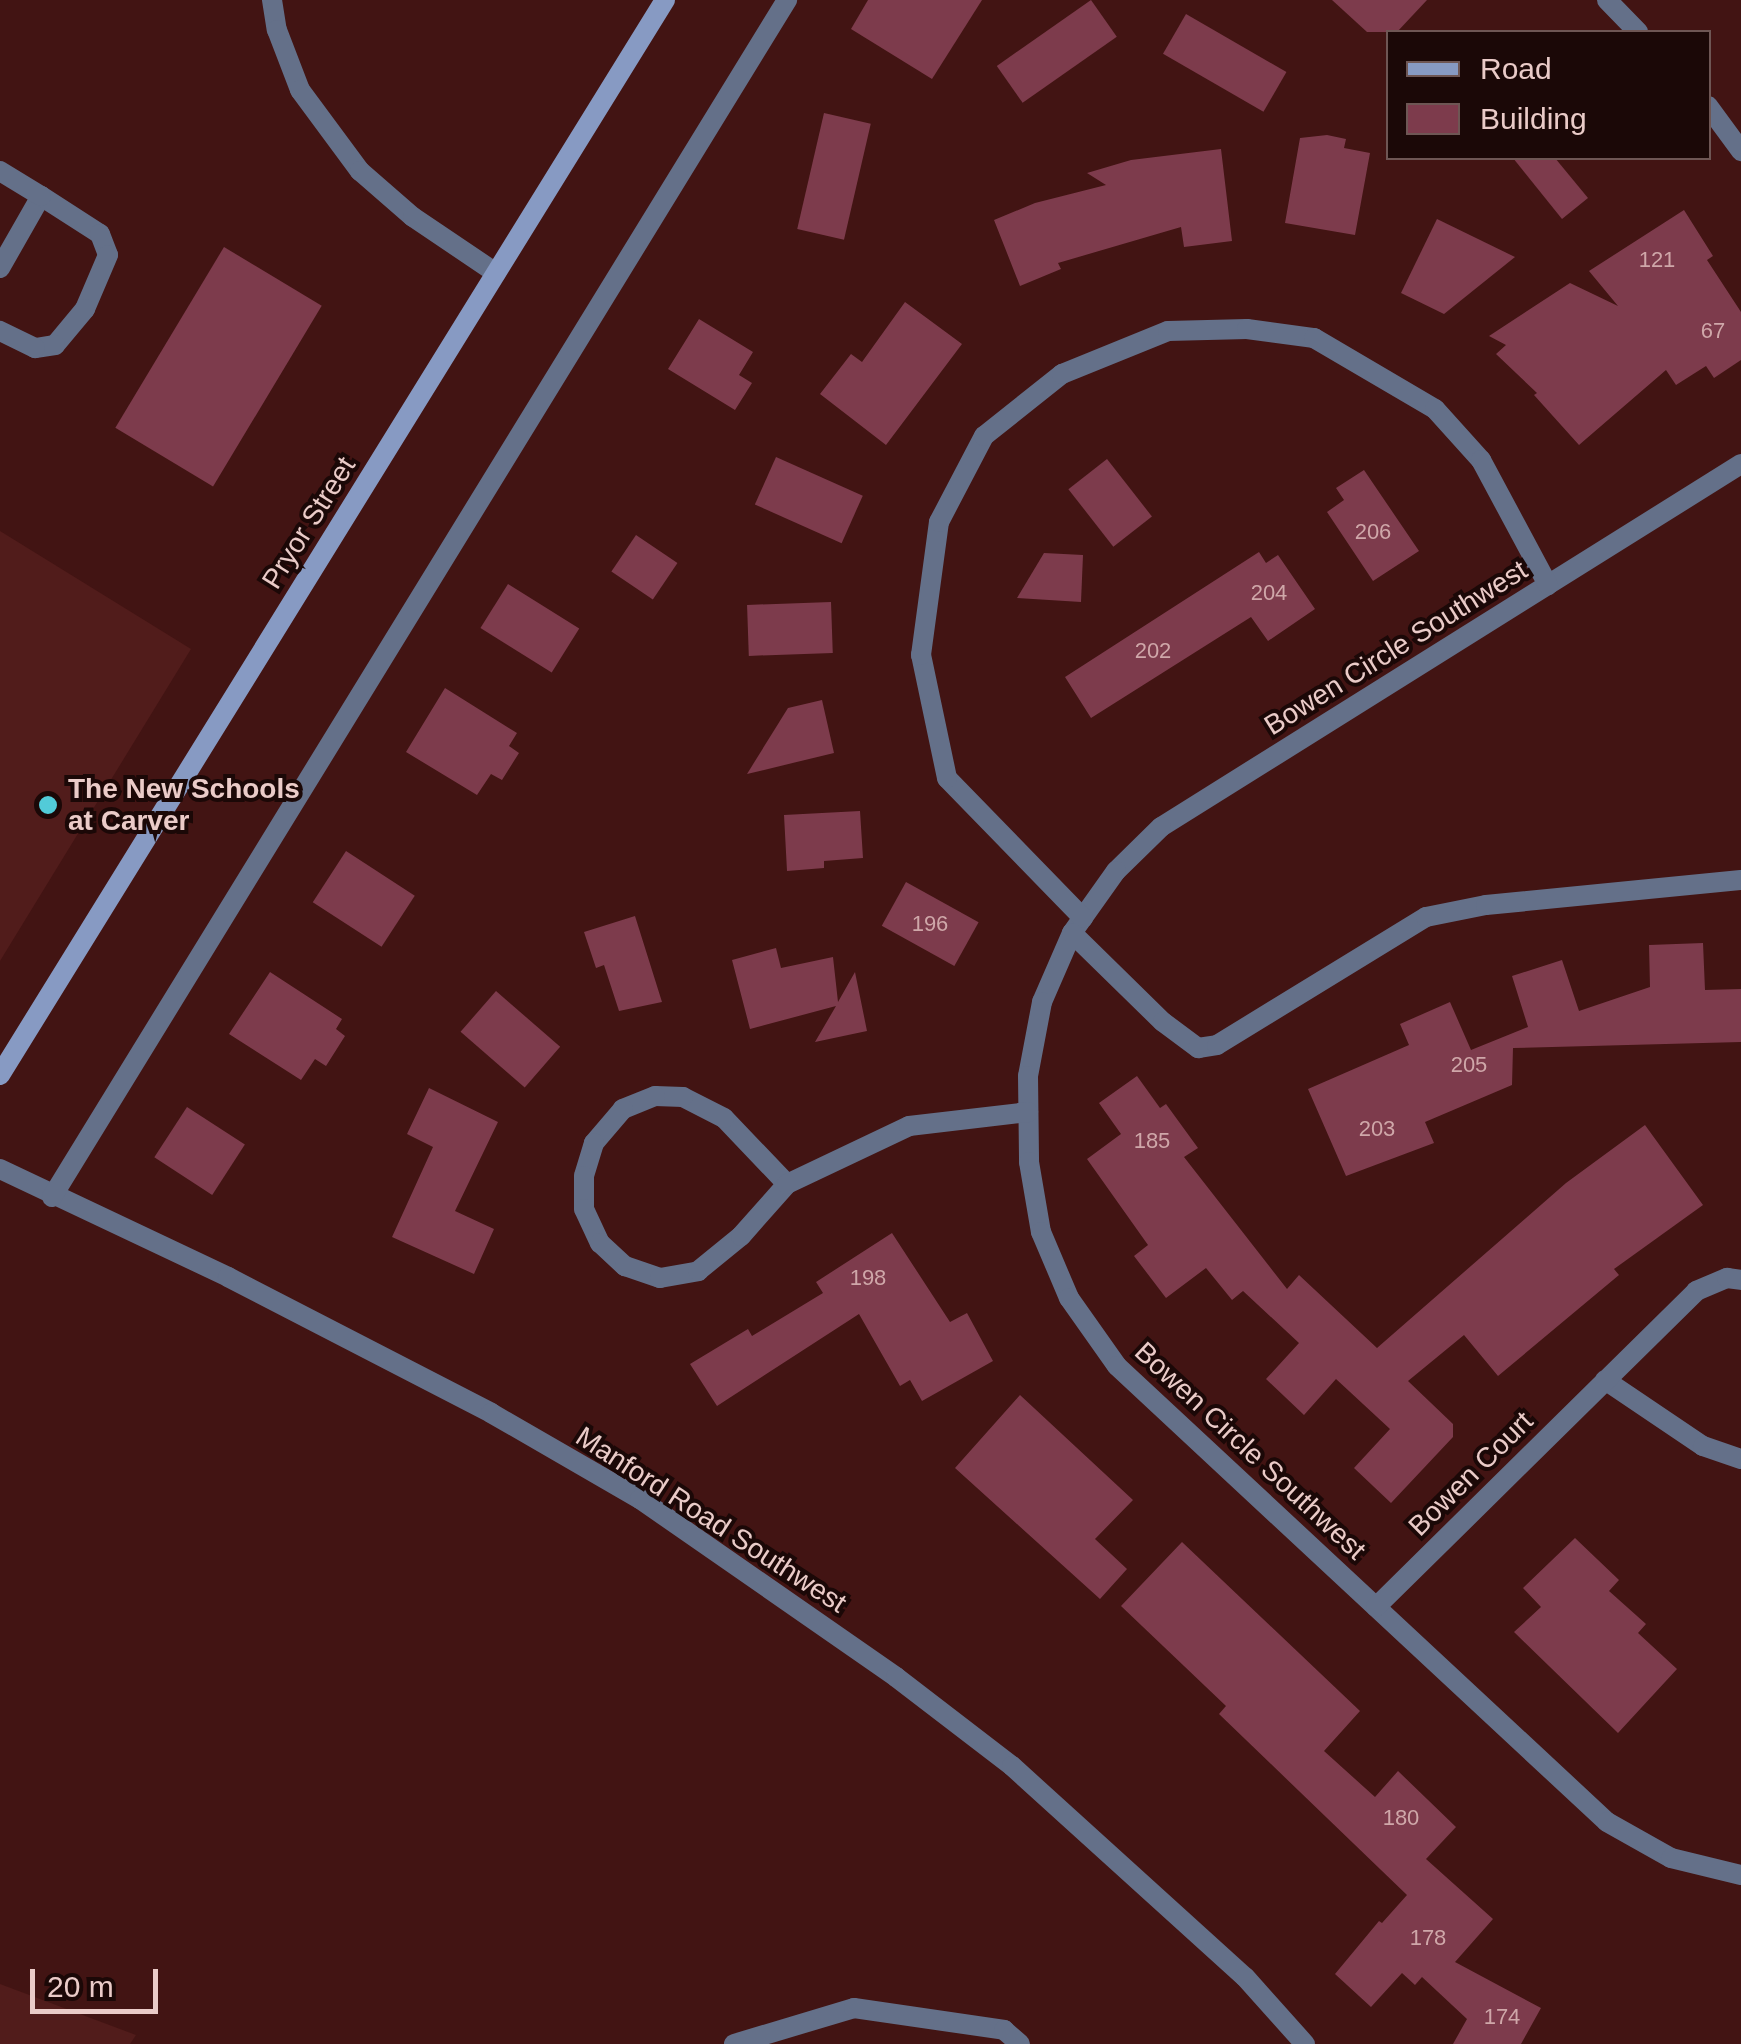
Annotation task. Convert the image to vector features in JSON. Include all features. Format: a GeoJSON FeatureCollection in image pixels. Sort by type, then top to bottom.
{"type":"FeatureCollection","features":[{"type":"Feature","properties":{"kind":"main road","name":"Pryor Street"},"geometry":{"type":"LineString","coordinates":[[0,1075],[664,0]]}},
{"type":"Feature","properties":{"kind":"street"},"geometry":{"type":"LineString","coordinates":[[272,0],[277,30],[300,90],[360,171],[412,217],[496,274]]}},
{"type":"Feature","properties":{"kind":"street"},"geometry":{"type":"LineString","coordinates":[[52,1197],[786,0]]}},
{"type":"Feature","properties":{"kind":"street"},"geometry":{"type":"LineString","coordinates":[[1607,0],[1636,30]]}},
{"type":"Feature","properties":{"kind":"street"},"geometry":{"type":"LineString","coordinates":[[1711,110],[1741,151]]}},
{"type":"Feature","properties":{"kind":"street"},"geometry":{"type":"LineString","coordinates":[[0,171],[100,234],[108,255],[84,309],[56,345],[35,348],[0,331]]}},
{"type":"Feature","properties":{"kind":"street"},"geometry":{"type":"LineString","coordinates":[[0,268],[41,196]]}},
{"type":"Feature","properties":{"kind":"street"},"geometry":{"type":"LineString","coordinates":[[1548,585],[1481,460],[1435,409],[1314,338],[1247,329],[1168,331],[1062,374],[984,436],[939,522],[921,656],[948,778],[1163,1022],[1198,1048],[1217,1044],[1426,917],[1486,905],[1741,880]]}},
{"type":"Feature","properties":{"kind":"street","name":"Bowen Circle Southwest"},"geometry":{"type":"LineString","coordinates":[[1741,464],[1160,828],[1116,871],[1077,925],[1042,1002],[1028,1076],[1028,1162],[1041,1232],[1069,1298],[1117,1366],[1607,1822],[1671,1858],[1741,1875]]}},
{"type":"Feature","properties":{"kind":"street"},"geometry":{"type":"LineString","coordinates":[[787,1184],[724,1118],[683,1097],[654,1096],[623,1110],[594,1144],[584,1176],[584,1209],[600,1242],[625,1266],[660,1278],[698,1272],[741,1236],[787,1184],[909,1126],[1028,1112]]}},
{"type":"Feature","properties":{"kind":"street","name":"Manford Road Southwest"},"geometry":{"type":"LineString","coordinates":[[0,1169],[52,1197],[228,1277],[491,1413],[640,1499],[896,1678],[1012,1766],[1245,1977],[1305,2044]]}},
{"type":"Feature","properties":{"kind":"street","name":"Bowen Court"},"geometry":{"type":"LineString","coordinates":[[1376,1607],[1696,1291],[1727,1278],[1741,1280]]}},
{"type":"Feature","properties":{"kind":"street"},"geometry":{"type":"LineString","coordinates":[[1604,1380],[1703,1446],[1741,1459]]}},
{"type":"Feature","properties":{"kind":"street"},"geometry":{"type":"LineString","coordinates":[[734,2044],[854,2008],[1004,2030],[1020,2044]]}},
{"type":"Feature","properties":{"kind":"shaded area","name":"The New Schools at Carver"},"geometry":{"type":"Polygon","coordinates":[[[0,531],[191,649],[0,961],[0,531]]]}},
{"type":"Feature","properties":{"kind":"shaded area"},"geometry":{"type":"Polygon","coordinates":[[[0,1984],[136,2035],[130,2044],[0,2044],[0,1984]]]}},
{"type":"Feature","properties":{"kind":"building"},"geometry":{"type":"Polygon","coordinates":[[[868,0],[982,0],[932,79],[851,29],[868,0]]]}},
{"type":"Feature","properties":{"kind":"building"},"geometry":{"type":"Polygon","coordinates":[[[1091,0],[1117,37],[1023,103],[997,66],[1091,0]]]}},
{"type":"Feature","properties":{"kind":"building"},"geometry":{"type":"Polygon","coordinates":[[[1332,0],[1427,0],[1399,30],[1367,32],[1332,0]]]}},
{"type":"Feature","properties":{"kind":"building"},"geometry":{"type":"Polygon","coordinates":[[[1186,14],[1286,72],[1263,112],[1163,54],[1186,14]]]}},
{"type":"Feature","properties":{"kind":"building"},"geometry":{"type":"Polygon","coordinates":[[[824,113],[871,124],[844,240],[797,229],[824,113]]]}},
{"type":"Feature","properties":{"kind":"building"},"geometry":{"type":"Polygon","coordinates":[[[1327,135],[1346,139],[1344,148],[1370,153],[1355,235],[1285,223],[1300,138],[1327,135]]]}},
{"type":"Feature","properties":{"kind":"building"},"geometry":{"type":"Polygon","coordinates":[[[1221,149],[1232,241],[1184,247],[1181,227],[1058,263],[1061,269],[1020,286],[994,220],[1035,203],[1106,185],[1087,173],[1131,160],[1221,149]]]}},
{"type":"Feature","properties":{"kind":"building"},"geometry":{"type":"Polygon","coordinates":[[[1515,160],[1557,160],[1588,198],[1562,219],[1515,160]]]}},
{"type":"Feature","properties":{"kind":"building"},"geometry":{"type":"Polygon","coordinates":[[[1684,210],[1713,256],[1707,260],[1741,312],[1741,360],[1714,378],[1706,366],[1676,385],[1666,370],[1579,445],[1534,395],[1537,393],[1496,354],[1506,345],[1489,336],[1570,283],[1618,306],[1589,271],[1684,210]]]}},
{"type":"Feature","properties":{"kind":"building"},"geometry":{"type":"Polygon","coordinates":[[[1437,219],[1515,257],[1444,314],[1401,293],[1437,219]]]}},
{"type":"Feature","properties":{"kind":"building"},"geometry":{"type":"Polygon","coordinates":[[[224,247],[322,306],[213,487],[115,428],[224,247]]]}},
{"type":"Feature","properties":{"kind":"building"},"geometry":{"type":"Polygon","coordinates":[[[905,302],[962,344],[886,445],[820,394],[851,354],[862,362],[905,302]]]}},
{"type":"Feature","properties":{"kind":"building"},"geometry":{"type":"Polygon","coordinates":[[[699,319],[753,352],[739,375],[752,383],[735,410],[668,369],[699,319]]]}},
{"type":"Feature","properties":{"kind":"building"},"geometry":{"type":"Polygon","coordinates":[[[776,457],[863,496],[842,543],[755,505],[776,457]]]}},
{"type":"Feature","properties":{"kind":"building"},"geometry":{"type":"Polygon","coordinates":[[[1107,459],[1152,517],[1113,547],[1068,489],[1107,459]]]}},
{"type":"Feature","properties":{"kind":"building"},"geometry":{"type":"Polygon","coordinates":[[[1364,470],[1419,551],[1373,581],[1327,512],[1344,500],[1336,488],[1364,470]]]}},
{"type":"Feature","properties":{"kind":"building"},"geometry":{"type":"Polygon","coordinates":[[[636,535],[677,563],[653,599],[611,571],[636,535]]]}},
{"type":"Feature","properties":{"kind":"building"},"geometry":{"type":"Polygon","coordinates":[[[1259,552],[1266,563],[1278,555],[1315,609],[1268,641],[1251,617],[1091,718],[1065,677],[1259,552]]]}},
{"type":"Feature","properties":{"kind":"building"},"geometry":{"type":"Polygon","coordinates":[[[1044,553],[1083,555],[1081,602],[1017,598],[1044,553]]]}},
{"type":"Feature","properties":{"kind":"building"},"geometry":{"type":"Polygon","coordinates":[[[508,584],[579,629],[552,673],[480,628],[508,584]]]}},
{"type":"Feature","properties":{"kind":"building"},"geometry":{"type":"Polygon","coordinates":[[[831,602],[833,653],[749,656],[747,605],[831,602]]]}},
{"type":"Feature","properties":{"kind":"building"},"geometry":{"type":"Polygon","coordinates":[[[445,688],[517,733],[509,746],[519,753],[502,780],[491,774],[477,795],[406,752],[445,688]]]}},
{"type":"Feature","properties":{"kind":"building"},"geometry":{"type":"Polygon","coordinates":[[[822,700],[834,753],[747,774],[788,708],[822,700]]]}},
{"type":"Feature","properties":{"kind":"building"},"geometry":{"type":"Polygon","coordinates":[[[860,811],[863,858],[824,861],[824,868],[787,871],[784,815],[860,811]]]}},
{"type":"Feature","properties":{"kind":"building"},"geometry":{"type":"Polygon","coordinates":[[[346,851],[415,896],[382,947],[313,902],[346,851]]]}},
{"type":"Feature","properties":{"kind":"building"},"geometry":{"type":"Polygon","coordinates":[[[906,882],[979,922],[954,966],[882,926],[906,882]]]}},
{"type":"Feature","properties":{"kind":"building"},"geometry":{"type":"Polygon","coordinates":[[[635,916],[662,1002],[619,1011],[604,965],[596,968],[584,932],[635,916]]]}},
{"type":"Feature","properties":{"kind":"building"},"geometry":{"type":"Polygon","coordinates":[[[1703,943],[1705,990],[1741,989],[1741,1042],[1513,1048],[1512,1085],[1425,1122],[1434,1143],[1346,1176],[1308,1089],[1409,1045],[1400,1024],[1450,1002],[1471,1050],[1528,1027],[1512,976],[1562,960],[1579,1011],[1650,987],[1649,945],[1703,943]]]}},
{"type":"Feature","properties":{"kind":"building"},"geometry":{"type":"Polygon","coordinates":[[[776,948],[781,968],[833,957],[838,1002],[855,972],[867,1031],[815,1042],[836,1006],[750,1029],[732,960],[776,948]]]}},
{"type":"Feature","properties":{"kind":"building"},"geometry":{"type":"Polygon","coordinates":[[[270,972],[342,1019],[336,1029],[345,1036],[326,1066],[315,1059],[301,1080],[229,1034],[270,972]]]}},
{"type":"Feature","properties":{"kind":"building"},"geometry":{"type":"Polygon","coordinates":[[[496,991],[560,1047],[525,1088],[461,1032],[496,991]]]}},
{"type":"Feature","properties":{"kind":"building"},"geometry":{"type":"Polygon","coordinates":[[[1137,1076],[1160,1108],[1166,1104],[1198,1148],[1184,1157],[1287,1289],[1299,1275],[1377,1348],[1566,1183],[1645,1125],[1703,1205],[1614,1269],[1619,1275],[1498,1376],[1464,1335],[1408,1381],[1453,1424],[1453,1437],[1391,1503],[1354,1468],[1390,1429],[1336,1379],[1304,1415],[1266,1379],[1299,1343],[1243,1291],[1232,1300],[1206,1268],[1166,1298],[1134,1256],[1148,1245],[1087,1159],[1121,1134],[1099,1103],[1137,1076]]]}},
{"type":"Feature","properties":{"kind":"building"},"geometry":{"type":"Polygon","coordinates":[[[429,1088],[498,1122],[455,1211],[494,1229],[474,1274],[392,1237],[433,1147],[407,1134],[429,1088]]]}},
{"type":"Feature","properties":{"kind":"building"},"geometry":{"type":"Polygon","coordinates":[[[187,1107],[245,1145],[212,1195],[154,1157],[187,1107]]]}},
{"type":"Feature","properties":{"kind":"building"},"geometry":{"type":"Polygon","coordinates":[[[892,1233],[950,1322],[967,1313],[993,1361],[922,1401],[910,1380],[900,1386],[859,1314],[717,1406],[690,1364],[748,1329],[752,1336],[823,1293],[816,1282],[892,1233]]]}},
{"type":"Feature","properties":{"kind":"building"},"geometry":{"type":"Polygon","coordinates":[[[1020,1395],[1133,1500],[1095,1539],[1127,1569],[1100,1599],[955,1468],[1020,1395]]]}},
{"type":"Feature","properties":{"kind":"building"},"geometry":{"type":"Polygon","coordinates":[[[1575,1538],[1619,1580],[1609,1591],[1646,1624],[1638,1633],[1677,1669],[1618,1733],[1514,1632],[1541,1607],[1523,1588],[1575,1538]]]}},
{"type":"Feature","properties":{"kind":"building"},"geometry":{"type":"Polygon","coordinates":[[[1182,1542],[1360,1711],[1324,1751],[1375,1797],[1398,1771],[1456,1827],[1426,1859],[1493,1919],[1455,1962],[1541,2008],[1521,2044],[1453,2044],[1467,2019],[1422,1977],[1415,1985],[1402,1973],[1371,2007],[1335,1974],[1379,1921],[1382,1923],[1407,1895],[1219,1714],[1226,1706],[1121,1606],[1182,1542]]]}},
{"type":"Feature","properties":{"kind":"place","name":"The New Schools at Carver"},"geometry":{"type":"Point","coordinates":[48,805]}}]}
